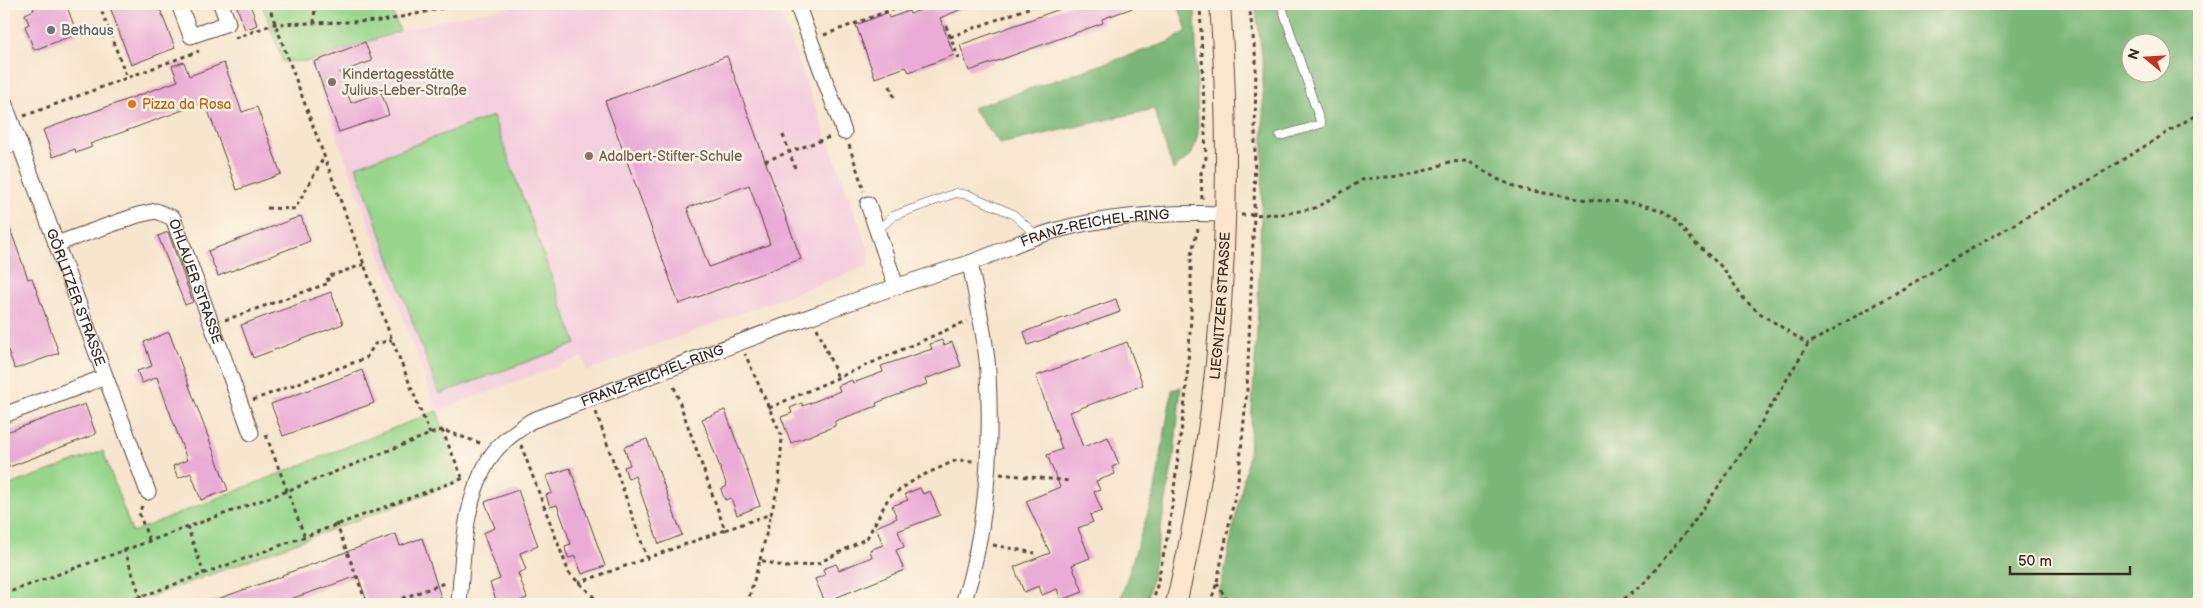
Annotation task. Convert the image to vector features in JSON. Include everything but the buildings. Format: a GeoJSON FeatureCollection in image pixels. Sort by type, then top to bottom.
{"type":"FeatureCollection","features":[{"type":"Feature","properties":{"kind":"main road","name":"LIEGNITZER STRASSE"},"geometry":{"type":"LineString","coordinates":[[1176,604],[1197,497],[1216,356],[1224,214],[1225,95],[1220,4]]}},
{"type":"Feature","properties":{"kind":"street"},"geometry":{"type":"LineString","coordinates":[[179,4],[191,36],[228,23],[221,4]]}},
{"type":"Feature","properties":{"kind":"street"},"geometry":{"type":"LineString","coordinates":[[797,4],[844,132]]}},
{"type":"Feature","properties":{"kind":"street","name":"GÖRLITZER STRASSE"},"geometry":{"type":"LineString","coordinates":[[4,102],[148,492]]}},
{"type":"Feature","properties":{"kind":"street"},"geometry":{"type":"LineString","coordinates":[[4,147],[18,142]]}},
{"type":"Feature","properties":{"kind":"street"},"geometry":{"type":"LineString","coordinates":[[868,204],[896,286]]}},
{"type":"Feature","properties":{"kind":"street","name":"OHLAUER STRASSE"},"geometry":{"type":"LineString","coordinates":[[56,244],[156,211],[174,218],[213,324],[257,430]]}},
{"type":"Feature","properties":{"kind":"street","name":"FRANZ-REICHEL-RING"},"geometry":{"type":"LineString","coordinates":[[459,604],[469,511],[487,462],[498,448],[531,421],[667,368],[812,315],[970,263],[1038,236],[1076,226],[1152,214],[1224,214]]}},
{"type":"Feature","properties":{"kind":"street"},"geometry":{"type":"LineString","coordinates":[[963,604],[978,542],[988,467],[988,370],[970,263]]}},
{"type":"Feature","properties":{"kind":"street"},"geometry":{"type":"LineString","coordinates":[[4,415],[105,377]]}},
{"type":"Feature","properties":{"kind":"lane"},"geometry":{"type":"LineString","coordinates":[[1280,136],[1321,124],[1281,4]]}},
{"type":"Feature","properties":{"kind":"lane"},"geometry":{"type":"LineString","coordinates":[[878,230],[893,216],[956,193],[969,195],[1013,214],[1038,236]]}},
{"type":"Feature","properties":{"kind":"path"},"geometry":{"type":"LineString","coordinates":[[99,4],[127,78]]}},
{"type":"Feature","properties":{"kind":"path"},"geometry":{"type":"LineString","coordinates":[[268,4],[392,340],[430,434]]}},
{"type":"Feature","properties":{"kind":"path"},"geometry":{"type":"LineString","coordinates":[[314,23],[315,4]]}},
{"type":"Feature","properties":{"kind":"path"},"geometry":{"type":"LineString","coordinates":[[233,38],[274,24],[383,21],[462,4]]}},
{"type":"Feature","properties":{"kind":"path"},"geometry":{"type":"LineString","coordinates":[[811,40],[896,6],[902,10],[929,4]]}},
{"type":"Feature","properties":{"kind":"path"},"geometry":{"type":"LineString","coordinates":[[950,37],[1039,4]]}},
{"type":"Feature","properties":{"kind":"path"},"geometry":{"type":"LineString","coordinates":[[1153,604],[1169,529],[1189,359],[1192,255],[1202,214],[1201,173],[1206,158],[1200,4]]}},
{"type":"Feature","properties":{"kind":"path"},"geometry":{"type":"LineString","coordinates":[[1210,604],[1217,582],[1238,480],[1247,390],[1254,215],[1256,61],[1249,4]]}},
{"type":"Feature","properties":{"kind":"path"},"geometry":{"type":"LineString","coordinates":[[946,26],[959,59]]}},
{"type":"Feature","properties":{"kind":"path"},"geometry":{"type":"LineString","coordinates":[[11,121],[206,48]]}},
{"type":"Feature","properties":{"kind":"path"},"geometry":{"type":"LineString","coordinates":[[890,86],[894,97]]}},
{"type":"Feature","properties":{"kind":"path"},"geometry":{"type":"LineString","coordinates":[[1618,604],[1644,583],[1691,526],[1752,438],[1808,344],[2083,184],[2199,113]]}},
{"type":"Feature","properties":{"kind":"path"},"geometry":{"type":"LineString","coordinates":[[765,161],[844,132],[868,204]]}},
{"type":"Feature","properties":{"kind":"path"},"geometry":{"type":"LineString","coordinates":[[783,136],[796,168]]}},
{"type":"Feature","properties":{"kind":"path"},"geometry":{"type":"LineString","coordinates":[[268,208],[295,209],[325,157]]}},
{"type":"Feature","properties":{"kind":"path"},"geometry":{"type":"LineString","coordinates":[[1254,215],[1284,214],[1315,208],[1364,179],[1413,175],[1449,162],[1468,161],[1497,179],[1522,189],[1579,199],[1634,203],[1662,210],[1675,218],[1693,241],[1718,263],[1744,299],[1758,312],[1808,344]]}},
{"type":"Feature","properties":{"kind":"path"},"geometry":{"type":"LineString","coordinates":[[213,324],[330,284],[327,277],[365,264]]}},
{"type":"Feature","properties":{"kind":"path"},"geometry":{"type":"LineString","coordinates":[[812,315],[838,378]]}},
{"type":"Feature","properties":{"kind":"path"},"geometry":{"type":"LineString","coordinates":[[769,408],[979,316]]}},
{"type":"Feature","properties":{"kind":"path"},"geometry":{"type":"LineString","coordinates":[[247,403],[366,358],[375,344],[392,340]]}},
{"type":"Feature","properties":{"kind":"path"},"geometry":{"type":"LineString","coordinates":[[740,342],[782,437],[779,482],[747,604]]}},
{"type":"Feature","properties":{"kind":"path"},"geometry":{"type":"LineString","coordinates":[[667,368],[725,530]]}},
{"type":"Feature","properties":{"kind":"path"},"geometry":{"type":"LineString","coordinates":[[591,398],[647,558]]}},
{"type":"Feature","properties":{"kind":"path"},"geometry":{"type":"LineString","coordinates":[[247,403],[257,409]]}},
{"type":"Feature","properties":{"kind":"path"},"geometry":{"type":"LineString","coordinates":[[257,430],[287,491],[304,535]]}},
{"type":"Feature","properties":{"kind":"path"},"geometry":{"type":"LineString","coordinates":[[121,604],[462,477],[442,430]]}},
{"type":"Feature","properties":{"kind":"path"},"geometry":{"type":"LineString","coordinates":[[4,594],[287,491],[442,430],[498,448]]}},
{"type":"Feature","properties":{"kind":"path"},"geometry":{"type":"LineString","coordinates":[[516,432],[569,573],[601,604]]}},
{"type":"Feature","properties":{"kind":"path"},"geometry":{"type":"LineString","coordinates":[[760,560],[786,567],[817,564],[867,538],[889,497],[919,477],[957,460],[1070,481]]}},
{"type":"Feature","properties":{"kind":"path"},"geometry":{"type":"LineString","coordinates":[[148,492],[139,513],[149,540]]}},
{"type":"Feature","properties":{"kind":"path"},"geometry":{"type":"LineString","coordinates":[[578,583],[771,514]]}},
{"type":"Feature","properties":{"kind":"path"},"geometry":{"type":"LineString","coordinates":[[336,523],[367,604]]}},
{"type":"Feature","properties":{"kind":"path"},"geometry":{"type":"LineString","coordinates":[[187,526],[204,574]]}},
{"type":"Feature","properties":{"kind":"path"},"geometry":{"type":"LineString","coordinates":[[978,542],[1035,553]]}},
{"type":"Feature","properties":{"kind":"path"},"geometry":{"type":"LineString","coordinates":[[124,549],[143,604]]}},
{"type":"Feature","properties":{"kind":"path"},"geometry":{"type":"LineString","coordinates":[[388,604],[461,577]]}},
{"type":"Feature","properties":{"kind":"path"},"geometry":{"type":"LineString","coordinates":[[1217,582],[1229,604]]}},
{"type":"Feature","properties":{"kind":"path"},"geometry":{"type":"LineString","coordinates":[[4,598],[6,604]]}},
{"type":"Feature","properties":{"kind":"shaded area","name":"Adalbert-Stifter-Schule"},"geometry":{"type":"Polygon","coordinates":[[[531,4],[777,4],[869,251],[868,266],[587,371],[582,357],[437,411],[310,61],[400,31],[465,15],[531,4]]]}},
{"type":"Feature","properties":{"kind":"green space"},"geometry":{"type":"Polygon","coordinates":[[[262,4],[389,4],[400,31],[310,61],[283,62],[262,4]]]}},
{"type":"Feature","properties":{"kind":"green space"},"geometry":{"type":"Polygon","coordinates":[[[1178,4],[1195,4],[1198,134],[1192,154],[1173,170],[1154,109],[1000,144],[972,108],[1169,42],[1187,31],[1178,4]]]}},
{"type":"Feature","properties":{"kind":"green space"},"geometry":{"type":"Polygon","coordinates":[[[1255,4],[2199,4],[2199,604],[1216,604],[1249,454],[1257,331],[1263,160],[1263,63],[1255,4]]]}},
{"type":"Feature","properties":{"kind":"green space"},"geometry":{"type":"Polygon","coordinates":[[[493,116],[576,344],[439,394],[356,166],[493,116]]]}},
{"type":"Feature","properties":{"kind":"green space"},"geometry":{"type":"Polygon","coordinates":[[[1181,387],[1174,456],[1147,604],[1119,604],[1155,490],[1172,390],[1181,387]]]}},
{"type":"Feature","properties":{"kind":"green space"},"geometry":{"type":"Polygon","coordinates":[[[437,411],[459,482],[137,602],[137,604],[4,604],[4,487],[103,451],[132,532],[437,411]]]}},
{"type":"Feature","properties":{"kind":"place","name":"Bethaus"},"geometry":{"type":"Point","coordinates":[51,30]}},
{"type":"Feature","properties":{"kind":"place","name":"Kindertagesstätte Julius-Leber-Straße"},"geometry":{"type":"Point","coordinates":[332,82]}},
{"type":"Feature","properties":{"kind":"place","name":"Pizza da Rosa"},"geometry":{"type":"Point","coordinates":[132,104]}},
{"type":"Feature","properties":{"kind":"place","name":"Adalbert-Stifter-Schule"},"geometry":{"type":"Point","coordinates":[589,156]}}]}
